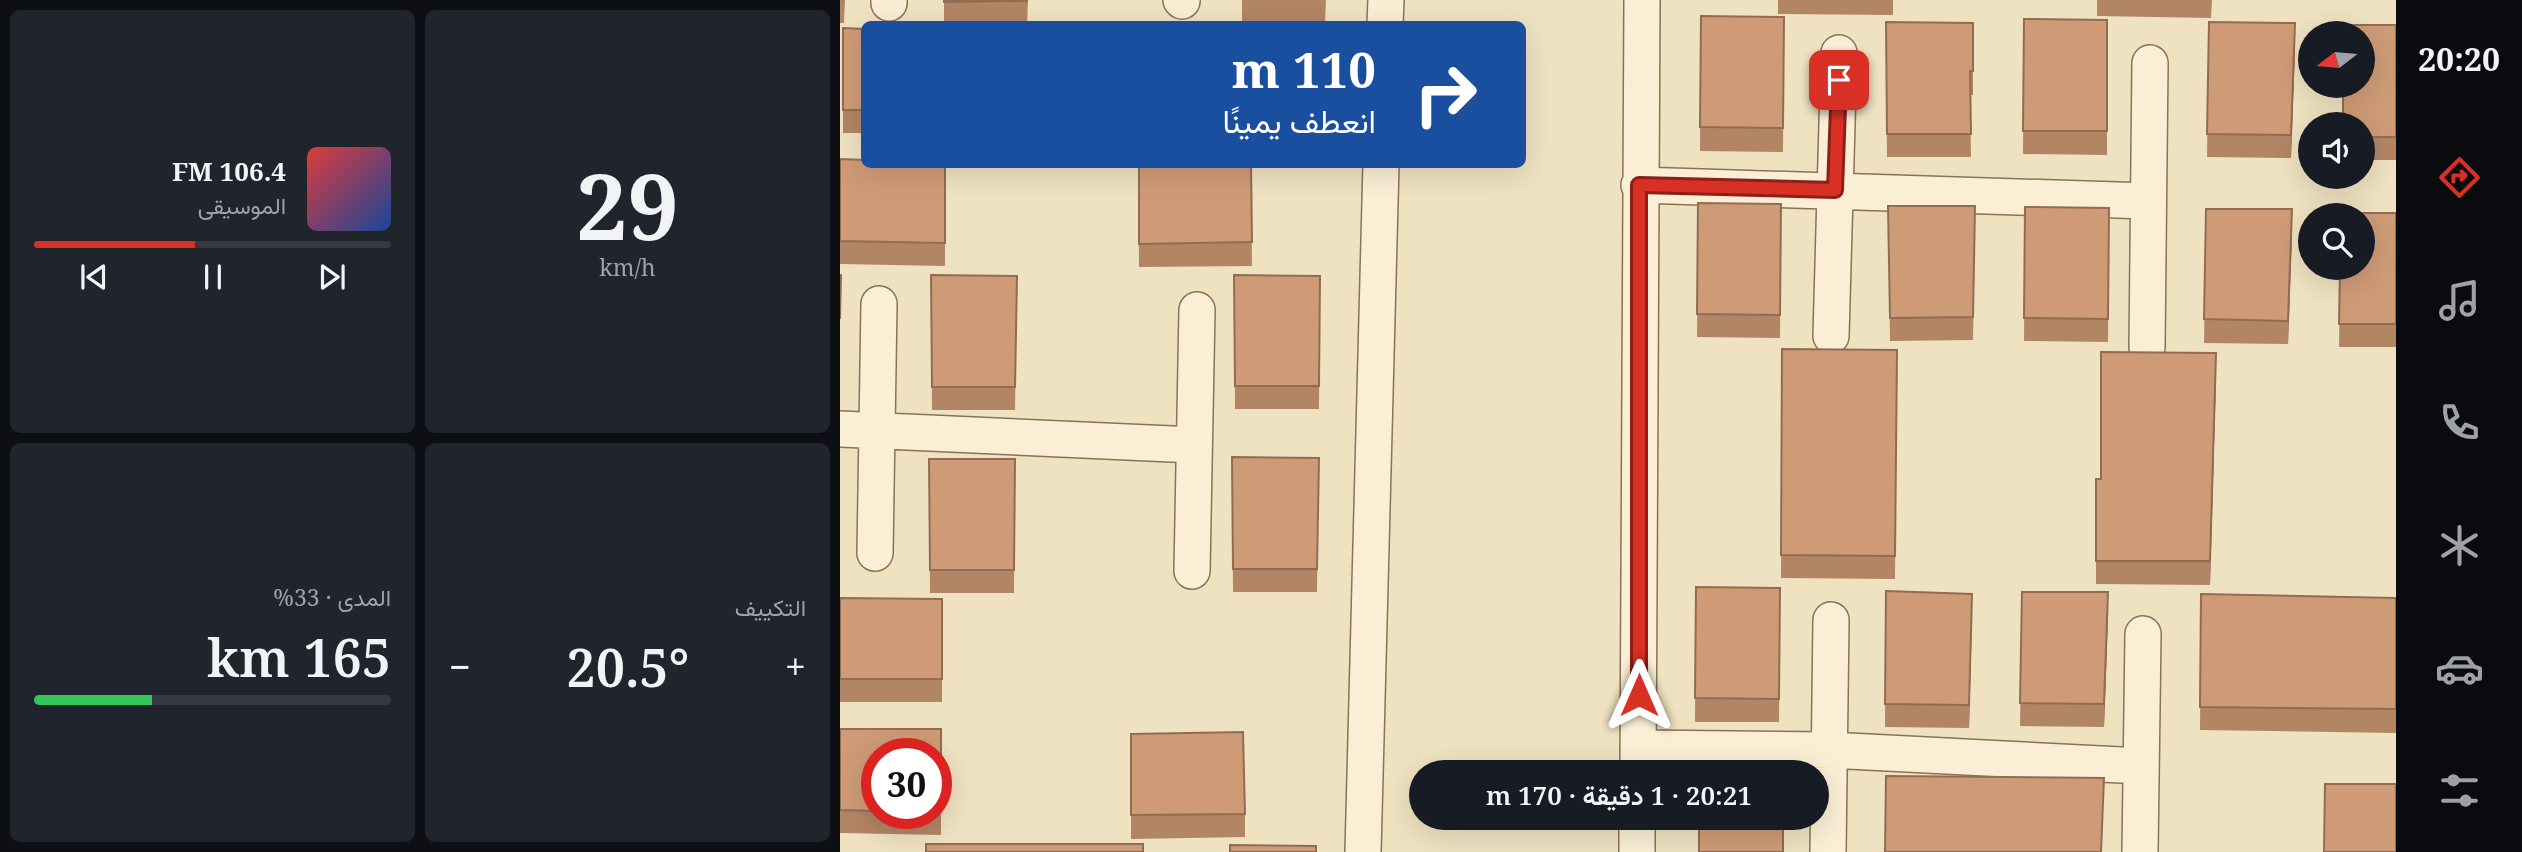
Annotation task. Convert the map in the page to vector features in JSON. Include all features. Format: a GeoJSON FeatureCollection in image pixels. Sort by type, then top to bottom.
{"type":"FeatureCollection","features":[{"type":"Feature","properties":{"kind":"street"},"geometry":{"type":"LineString","coordinates":[[1385,0],[1385,21]]}},
{"type":"Feature","properties":{"kind":"street"},"geometry":{"type":"LineString","coordinates":[[1642,0],[1639,185],[1639,760],[1829,750],[2141,766]]}},
{"type":"Feature","properties":{"kind":"street"},"geometry":{"type":"LineString","coordinates":[[1831,336],[1839,52]]}},
{"type":"Feature","properties":{"kind":"street"},"geometry":{"type":"LineString","coordinates":[[2147,346],[2150,63]]}},
{"type":"Feature","properties":{"kind":"street"},"geometry":{"type":"LineString","coordinates":[[1363,852],[1381,168]]}},
{"type":"Feature","properties":{"kind":"street"},"geometry":{"type":"LineString","coordinates":[[1639,185],[2148,201]]}},
{"type":"Feature","properties":{"kind":"street"},"geometry":{"type":"LineString","coordinates":[[875,554],[879,304]]}},
{"type":"Feature","properties":{"kind":"street"},"geometry":{"type":"LineString","coordinates":[[1192,571],[1197,310]]}},
{"type":"Feature","properties":{"kind":"street"},"geometry":{"type":"LineString","coordinates":[[840,429],[1194,445]]}},
{"type":"Feature","properties":{"kind":"street"},"geometry":{"type":"LineString","coordinates":[[1828,852],[1831,620]]}},
{"type":"Feature","properties":{"kind":"street"},"geometry":{"type":"LineString","coordinates":[[2140,852],[2143,634]]}},
{"type":"Feature","properties":{"kind":"street"},"geometry":{"type":"LineString","coordinates":[[1637,830],[1637,852]]}},
{"type":"Feature","properties":{"kind":"building"},"geometry":{"type":"Polygon","coordinates":[[[1027,0],[1027,1],[944,2],[1027,0]]]}},
{"type":"Feature","properties":{"kind":"building"},"geometry":{"type":"Polygon","coordinates":[[[1701,16],[1784,17],[1783,128],[1700,127],[1701,16]]]}},
{"type":"Feature","properties":{"kind":"building"},"geometry":{"type":"Polygon","coordinates":[[[2024,19],[2107,20],[2107,131],[2023,131],[2024,19]]]}},
{"type":"Feature","properties":{"kind":"building"},"geometry":{"type":"Polygon","coordinates":[[[1886,22],[1973,23],[1973,71],[1970,71],[1971,134],[1887,134],[1886,22]]]}},
{"type":"Feature","properties":{"kind":"building"},"geometry":{"type":"Polygon","coordinates":[[[2209,22],[2295,23],[2291,135],[2207,134],[2209,22]]]}},
{"type":"Feature","properties":{"kind":"building"},"geometry":{"type":"Polygon","coordinates":[[[2375,25],[2396,25],[2396,137],[2375,137],[2375,112],[2343,112],[2343,98],[2375,98],[2375,25]]]}},
{"type":"Feature","properties":{"kind":"building"},"geometry":{"type":"Polygon","coordinates":[[[843,28],[861,29],[861,110],[843,110],[843,28]]]}},
{"type":"Feature","properties":{"kind":"building"},"geometry":{"type":"Polygon","coordinates":[[[840,159],[861,160],[861,168],[945,168],[945,243],[840,241],[840,159]]]}},
{"type":"Feature","properties":{"kind":"building"},"geometry":{"type":"Polygon","coordinates":[[[1139,168],[1251,168],[1252,242],[1139,244],[1139,168]]]}},
{"type":"Feature","properties":{"kind":"building"},"geometry":{"type":"Polygon","coordinates":[[[1698,203],[1781,204],[1780,315],[1697,314],[1698,203]]]}},
{"type":"Feature","properties":{"kind":"building"},"geometry":{"type":"Polygon","coordinates":[[[1888,206],[1975,206],[1973,317],[1890,318],[1888,206]]]}},
{"type":"Feature","properties":{"kind":"building"},"geometry":{"type":"Polygon","coordinates":[[[2025,207],[2109,208],[2108,319],[2024,318],[2025,207]]]}},
{"type":"Feature","properties":{"kind":"building"},"geometry":{"type":"Polygon","coordinates":[[[2206,209],[2292,209],[2288,321],[2204,319],[2206,209]]]}},
{"type":"Feature","properties":{"kind":"building"},"geometry":{"type":"Polygon","coordinates":[[[2375,213],[2396,213],[2396,324],[2339,324],[2340,280],[2375,280],[2375,213]]]}},
{"type":"Feature","properties":{"kind":"building"},"geometry":{"type":"Polygon","coordinates":[[[931,275],[1017,276],[1015,387],[932,387],[931,275]]]}},
{"type":"Feature","properties":{"kind":"building"},"geometry":{"type":"Polygon","coordinates":[[[1234,275],[1320,276],[1319,386],[1235,386],[1234,275]]]}},
{"type":"Feature","properties":{"kind":"building"},"geometry":{"type":"Polygon","coordinates":[[[1782,349],[1897,350],[1895,556],[1781,555],[1782,349]]]}},
{"type":"Feature","properties":{"kind":"building"},"geometry":{"type":"Polygon","coordinates":[[[2101,352],[2216,353],[2210,561],[2096,561],[2096,479],[2101,479],[2101,352]]]}},
{"type":"Feature","properties":{"kind":"building"},"geometry":{"type":"Polygon","coordinates":[[[1232,457],[1319,458],[1317,569],[1233,569],[1232,457]]]}},
{"type":"Feature","properties":{"kind":"building"},"geometry":{"type":"Polygon","coordinates":[[[929,459],[1015,459],[1014,570],[930,570],[929,459]]]}},
{"type":"Feature","properties":{"kind":"building"},"geometry":{"type":"Polygon","coordinates":[[[1696,587],[1780,588],[1779,699],[1695,698],[1696,587]]]}},
{"type":"Feature","properties":{"kind":"building"},"geometry":{"type":"Polygon","coordinates":[[[1886,591],[1972,594],[1969,705],[1885,704],[1886,591]]]}},
{"type":"Feature","properties":{"kind":"building"},"geometry":{"type":"Polygon","coordinates":[[[2022,592],[2108,592],[2104,704],[2020,703],[2022,592]]]}},
{"type":"Feature","properties":{"kind":"building"},"geometry":{"type":"Polygon","coordinates":[[[2201,594],[2396,598],[2396,709],[2200,707],[2201,594]]]}},
{"type":"Feature","properties":{"kind":"building"},"geometry":{"type":"Polygon","coordinates":[[[840,598],[942,599],[942,679],[840,679],[840,598]]]}},
{"type":"Feature","properties":{"kind":"building"},"geometry":{"type":"Polygon","coordinates":[[[840,729],[941,729],[941,738],[861,738],[861,811],[840,810],[840,729]]]}},
{"type":"Feature","properties":{"kind":"building"},"geometry":{"type":"Polygon","coordinates":[[[1243,732],[1245,814],[1131,815],[1131,734],[1243,732]]]}},
{"type":"Feature","properties":{"kind":"building"},"geometry":{"type":"Polygon","coordinates":[[[1886,776],[2104,778],[2101,852],[1885,852],[1886,776]]]}},
{"type":"Feature","properties":{"kind":"building"},"geometry":{"type":"Polygon","coordinates":[[[2325,784],[2396,784],[2396,852],[2324,852],[2325,784]]]}},
{"type":"Feature","properties":{"kind":"building"},"geometry":{"type":"Polygon","coordinates":[[[1699,830],[1783,830],[1783,852],[1699,852],[1699,830]]]}},
{"type":"Feature","properties":{"kind":"building"},"geometry":{"type":"Polygon","coordinates":[[[926,844],[1143,844],[1143,852],[926,852],[926,844]]]}},
{"type":"Feature","properties":{"kind":"building"},"geometry":{"type":"Polygon","coordinates":[[[1230,845],[1316,846],[1316,852],[1230,852],[1230,845]]]}},
{"type":"Feature","properties":{"kind":"route"},"geometry":{"type":"LineString","coordinates":[[1639,695],[1639,185],[1835,190],[1839,80]]}}]}
